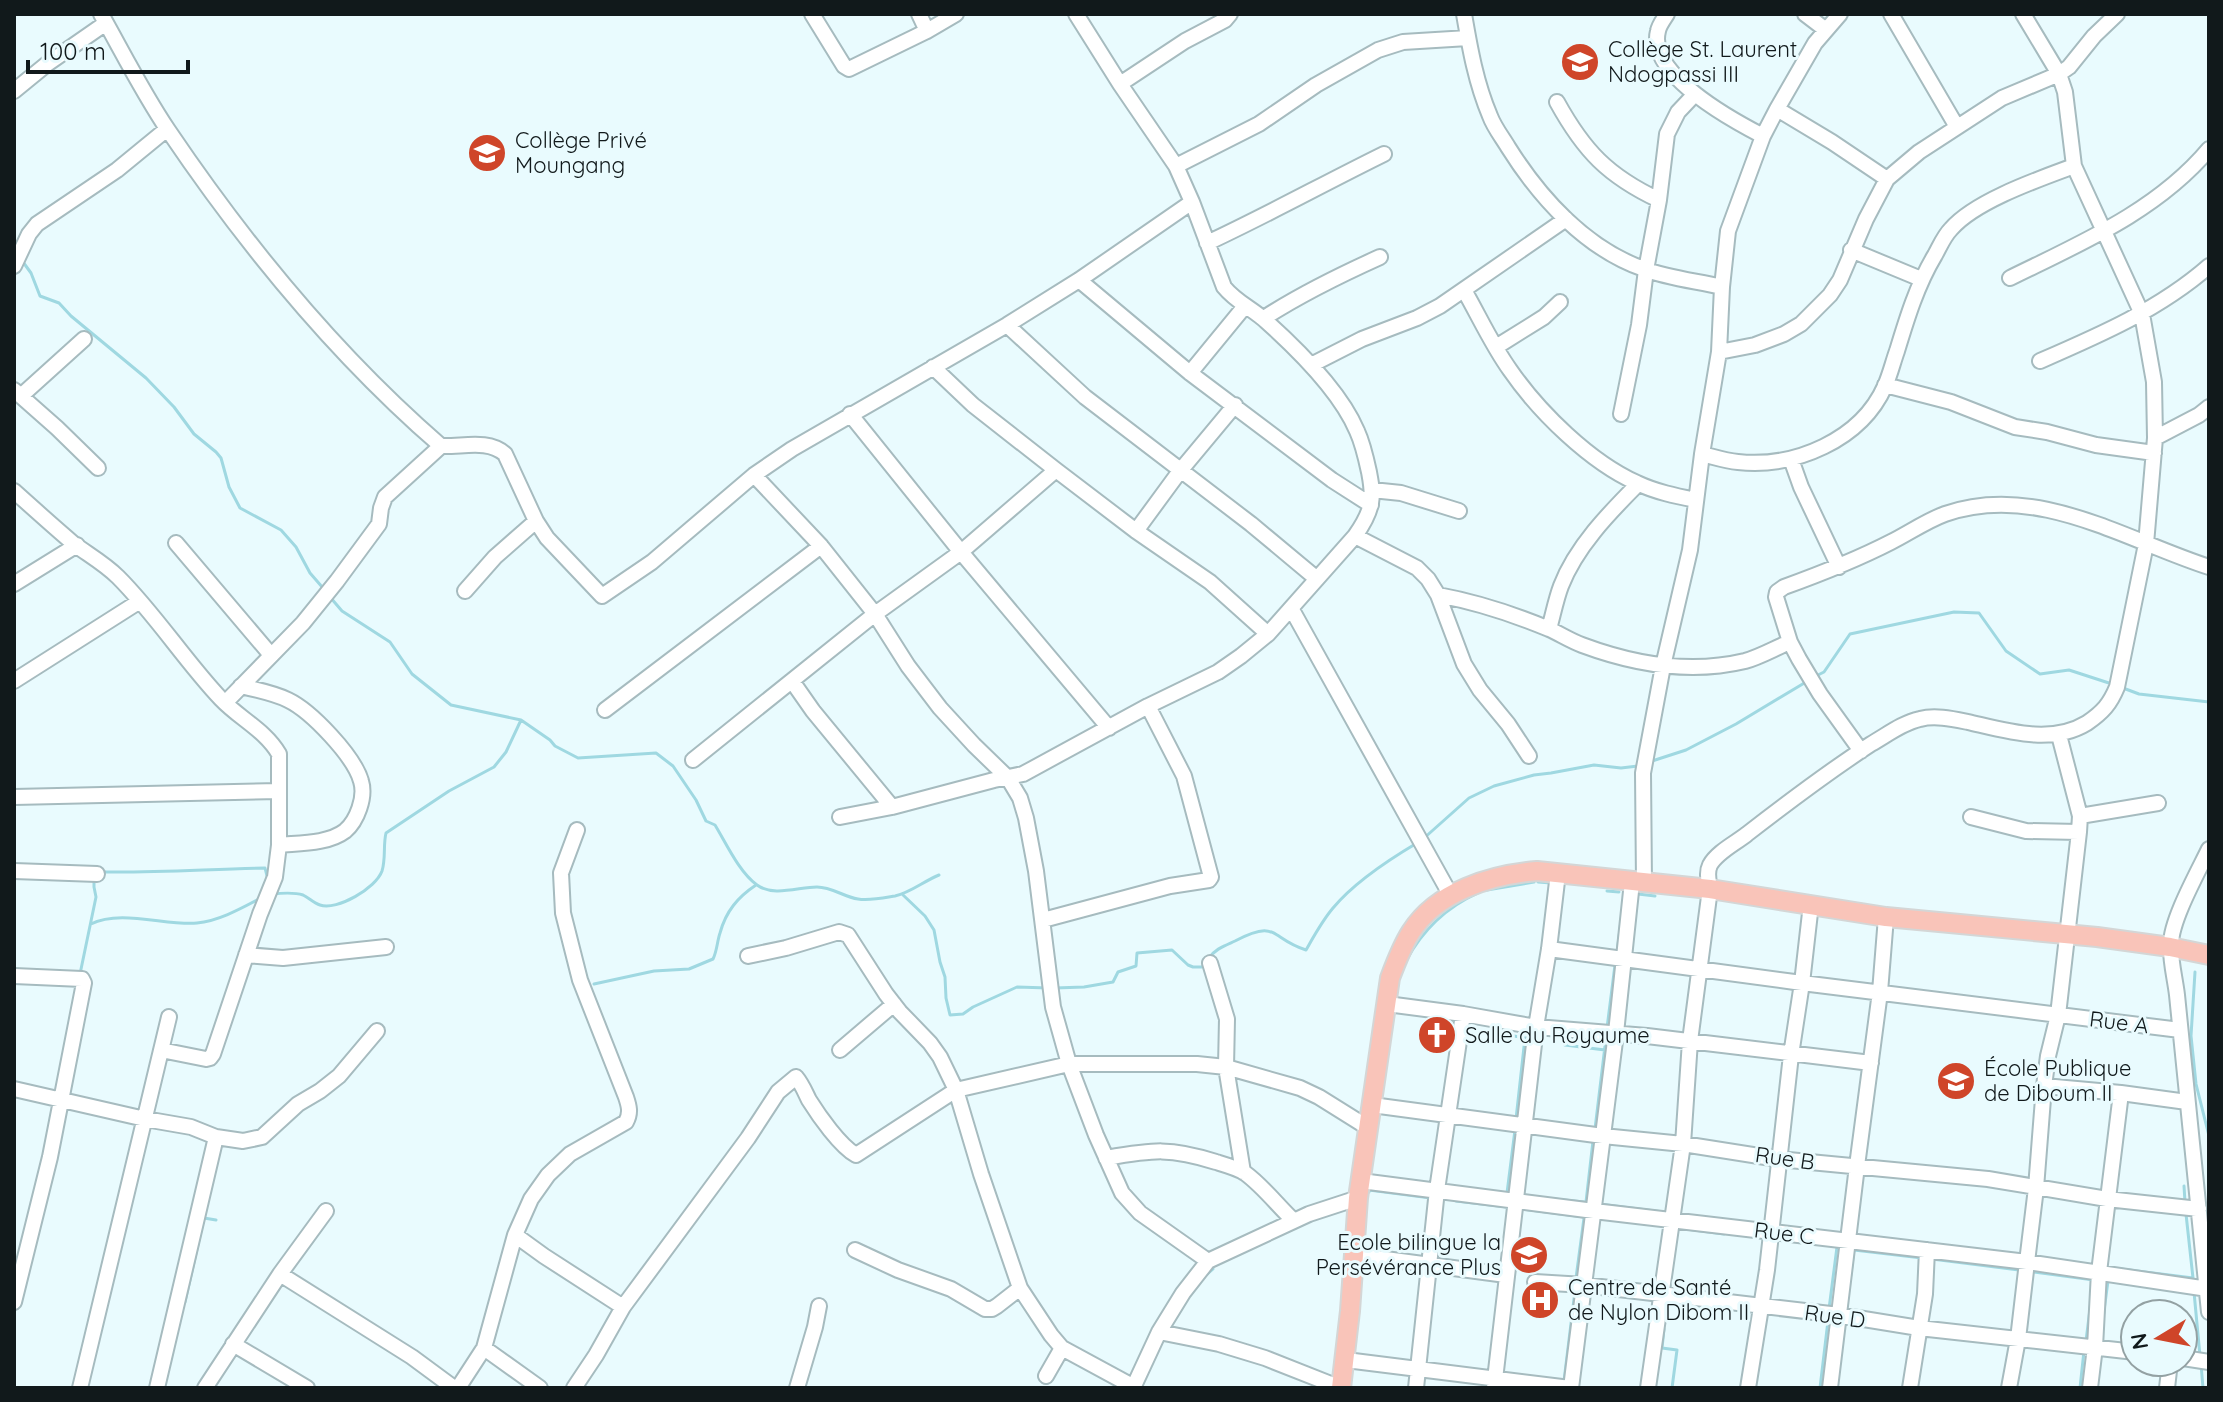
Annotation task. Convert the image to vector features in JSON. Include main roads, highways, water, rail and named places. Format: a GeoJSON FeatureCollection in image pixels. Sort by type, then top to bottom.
{"type":"FeatureCollection","features":[{"type":"Feature","properties":{"kind":"main road"},"geometry":{"type":"LineString","coordinates":[[1341,1388],[1367,1127],[1390,978],[1412,929],[1450,894],[1516,873],[1537,871],[1710,889],[1886,917],[2097,937],[2209,955]]}},
{"type":"Feature","properties":{"kind":"waterway"},"geometry":{"type":"LineString","coordinates":[[14,183],[14,196]]}},
{"type":"Feature","properties":{"kind":"waterway"},"geometry":{"type":"LineString","coordinates":[[23,262],[40,296],[59,303],[146,378],[194,434],[216,452],[240,508],[281,530],[323,588]]}},
{"type":"Feature","properties":{"kind":"waterway"},"geometry":{"type":"LineString","coordinates":[[330,597],[342,611],[390,642],[412,674],[451,705],[521,720],[555,746],[578,758],[656,753],[673,766],[706,821],[715,825],[744,873],[763,889],[778,891],[822,887],[862,900],[901,894],[939,875]]}},
{"type":"Feature","properties":{"kind":"waterway"},"geometry":{"type":"LineString","coordinates":[[1816,676],[1824,672],[1850,634],[1954,612],[1979,613],[2006,651],[2040,674],[2069,670],[2112,684]]}},
{"type":"Feature","properties":{"kind":"waterway"},"geometry":{"type":"LineString","coordinates":[[1649,762],[1686,750],[1806,682]]}},
{"type":"Feature","properties":{"kind":"waterway"},"geometry":{"type":"LineString","coordinates":[[2123,688],[2139,694],[2209,702]]}},
{"type":"Feature","properties":{"kind":"waterway"},"geometry":{"type":"LineString","coordinates":[[272,894],[299,894],[327,906],[346,901],[364,891],[382,871],[386,833],[449,791],[494,767],[506,752],[521,720]]}},
{"type":"Feature","properties":{"kind":"waterway"},"geometry":{"type":"LineString","coordinates":[[1423,839],[1469,798],[1494,786],[1534,775],[1594,765],[1638,766]]}},
{"type":"Feature","properties":{"kind":"waterway"},"geometry":{"type":"LineString","coordinates":[[1208,959],[1220,948],[1259,931],[1273,933],[1306,950],[1325,918],[1341,899],[1372,872],[1417,843]]}},
{"type":"Feature","properties":{"kind":"waterway"},"geometry":{"type":"LineString","coordinates":[[102,872],[265,868],[268,880]]}},
{"type":"Feature","properties":{"kind":"waterway"},"geometry":{"type":"LineString","coordinates":[[80,974],[96,897],[94,880]]}},
{"type":"Feature","properties":{"kind":"waterway"},"geometry":{"type":"LineString","coordinates":[[1487,890],[1534,882]]}},
{"type":"Feature","properties":{"kind":"waterway"},"geometry":{"type":"LineString","coordinates":[[1538,882],[1551,883]]}},
{"type":"Feature","properties":{"kind":"waterway"},"geometry":{"type":"LineString","coordinates":[[594,984],[654,971],[689,969],[713,959],[729,911],[756,885]]}},
{"type":"Feature","properties":{"kind":"waterway"},"geometry":{"type":"LineString","coordinates":[[1607,891],[1619,892]]}},
{"type":"Feature","properties":{"kind":"waterway"},"geometry":{"type":"LineString","coordinates":[[1406,961],[1436,921],[1478,893]]}},
{"type":"Feature","properties":{"kind":"waterway"},"geometry":{"type":"LineString","coordinates":[[902,894],[925,916],[934,930],[950,1015],[963,1014],[1017,987],[1048,988]]}},
{"type":"Feature","properties":{"kind":"waterway"},"geometry":{"type":"LineString","coordinates":[[1638,894],[1655,896]]}},
{"type":"Feature","properties":{"kind":"waterway"},"geometry":{"type":"LineString","coordinates":[[91,924],[116,918],[205,922],[230,914],[261,898]]}},
{"type":"Feature","properties":{"kind":"waterway"},"geometry":{"type":"LineString","coordinates":[[1617,953],[1623,905]]}},
{"type":"Feature","properties":{"kind":"waterway"},"geometry":{"type":"LineString","coordinates":[[1055,988],[1113,982],[1118,972],[1136,966],[1137,953],[1172,950],[1188,965],[1204,965]]}},
{"type":"Feature","properties":{"kind":"waterway"},"geometry":{"type":"LineString","coordinates":[[1607,1028],[1615,965]]}},
{"type":"Feature","properties":{"kind":"waterway"},"geometry":{"type":"LineString","coordinates":[[2195,972],[2191,1036],[2196,1084],[2209,1136]]}},
{"type":"Feature","properties":{"kind":"waterway"},"geometry":{"type":"LineString","coordinates":[[1492,1032],[1525,1038],[1516,1119]]}},
{"type":"Feature","properties":{"kind":"waterway"},"geometry":{"type":"LineString","coordinates":[[1595,1129],[1606,1038]]}},
{"type":"Feature","properties":{"kind":"waterway"},"geometry":{"type":"LineString","coordinates":[[1565,1045],[1605,1050]]}},
{"type":"Feature","properties":{"kind":"waterway"},"geometry":{"type":"LineString","coordinates":[[1507,1193],[1515,1130]]}},
{"type":"Feature","properties":{"kind":"waterway"},"geometry":{"type":"LineString","coordinates":[[1586,1202],[1593,1141]]}},
{"type":"Feature","properties":{"kind":"waterway"},"geometry":{"type":"LineString","coordinates":[[2184,1186],[2185,1202]]}},
{"type":"Feature","properties":{"kind":"waterway"},"geometry":{"type":"LineString","coordinates":[[1369,1192],[1431,1198]]}},
{"type":"Feature","properties":{"kind":"waterway"},"geometry":{"type":"LineString","coordinates":[[1544,1198],[1584,1202]]}},
{"type":"Feature","properties":{"kind":"waterway"},"geometry":{"type":"LineString","coordinates":[[1456,1201],[1507,1207]]}},
{"type":"Feature","properties":{"kind":"waterway"},"geometry":{"type":"LineString","coordinates":[[1599,1204],[1663,1212]]}},
{"type":"Feature","properties":{"kind":"waterway"},"geometry":{"type":"LineString","coordinates":[[1522,1209],[1584,1217]]}},
{"type":"Feature","properties":{"kind":"waterway"},"geometry":{"type":"LineString","coordinates":[[2121,1269],[2193,1278],[2186,1214]]}},
{"type":"Feature","properties":{"kind":"waterway"},"geometry":{"type":"LineString","coordinates":[[185,1302],[204,1218],[216,1220]]}},
{"type":"Feature","properties":{"kind":"waterway"},"geometry":{"type":"LineString","coordinates":[[1576,1278],[1584,1218]]}},
{"type":"Feature","properties":{"kind":"waterway"},"geometry":{"type":"LineString","coordinates":[[1686,1229],[1724,1234]]}},
{"type":"Feature","properties":{"kind":"waterway"},"geometry":{"type":"LineString","coordinates":[[1829,1309],[1837,1247]]}},
{"type":"Feature","properties":{"kind":"waterway"},"geometry":{"type":"LineString","coordinates":[[1850,1281],[1854,1249]]}},
{"type":"Feature","properties":{"kind":"waterway"},"geometry":{"type":"LineString","coordinates":[[1854,1250],[1922,1258]]}},
{"type":"Feature","properties":{"kind":"waterway"},"geometry":{"type":"LineString","coordinates":[[1932,1259],[2019,1270]]}},
{"type":"Feature","properties":{"kind":"waterway"},"geometry":{"type":"LineString","coordinates":[[1204,1277],[1213,1269]]}},
{"type":"Feature","properties":{"kind":"waterway"},"geometry":{"type":"LineString","coordinates":[[2034,1272],[2094,1280]]}},
{"type":"Feature","properties":{"kind":"waterway"},"geometry":{"type":"LineString","coordinates":[[2103,1318],[2108,1281],[2111,1281]]}},
{"type":"Feature","properties":{"kind":"waterway"},"geometry":{"type":"LineString","coordinates":[[1564,1381],[1575,1291]]}},
{"type":"Feature","properties":{"kind":"waterway"},"geometry":{"type":"LineString","coordinates":[[2194,1292],[2200,1356]]}},
{"type":"Feature","properties":{"kind":"waterway"},"geometry":{"type":"LineString","coordinates":[[2086,1341],[2091,1301]]}},
{"type":"Feature","properties":{"kind":"waterway"},"geometry":{"type":"LineString","coordinates":[[1820,1388],[1828,1321]]}},
{"type":"Feature","properties":{"kind":"waterway"},"geometry":{"type":"LineString","coordinates":[[1664,1329],[1662,1348],[1677,1350],[1672,1388]]}},
{"type":"Feature","properties":{"kind":"waterway"},"geometry":{"type":"LineString","coordinates":[[2080,1388],[2084,1351]]}},
{"type":"Feature","properties":{"kind":"waterway"},"geometry":{"type":"LineString","coordinates":[[2201,1364],[2203,1388]]}},
{"type":"Feature","properties":{"kind":"place","name":"Collège St. Laurent Ndogpassi III"},"geometry":{"type":"Point","coordinates":[1580,62]}},
{"type":"Feature","properties":{"kind":"place","name":"Collège Privé Moungang"},"geometry":{"type":"Point","coordinates":[487,153]}},
{"type":"Feature","properties":{"kind":"place","name":"Salle du Royaume"},"geometry":{"type":"Point","coordinates":[1437,1035]}},
{"type":"Feature","properties":{"kind":"place","name":"École Publique de Diboum II"},"geometry":{"type":"Point","coordinates":[1956,1081]}},
{"type":"Feature","properties":{"kind":"place","name":"Ecole bilingue la Persévérance Plus"},"geometry":{"type":"Point","coordinates":[1529,1255]}},
{"type":"Feature","properties":{"kind":"place","name":"Centre de Santé de Nylon Dibom II"},"geometry":{"type":"Point","coordinates":[1540,1300]}}]}
